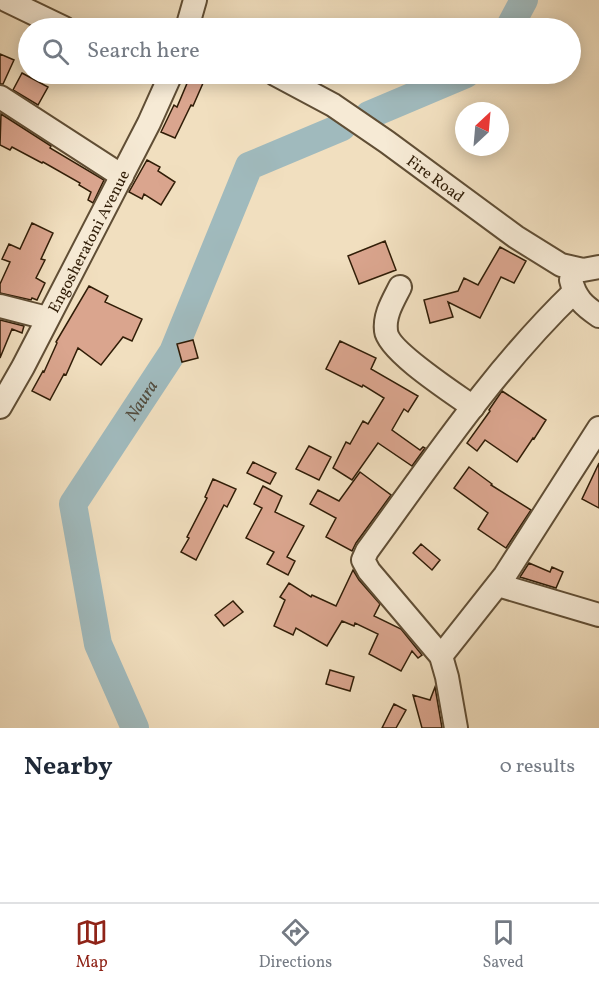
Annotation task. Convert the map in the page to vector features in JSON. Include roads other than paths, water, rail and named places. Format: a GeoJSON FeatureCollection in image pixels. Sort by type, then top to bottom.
{"type":"FeatureCollection","features":[{"type":"Feature","properties":{"kind":"street"},"geometry":{"type":"LineString","coordinates":[[6,0],[43,18]]}},
{"type":"Feature","properties":{"kind":"street"},"geometry":{"type":"LineString","coordinates":[[190,18],[195,0]]}},
{"type":"Feature","properties":{"kind":"street","name":"Engosheratoni Avenue"},"geometry":{"type":"LineString","coordinates":[[0,407],[122,176],[160,84]]}},
{"type":"Feature","properties":{"kind":"street","name":"Fire Road"},"geometry":{"type":"LineString","coordinates":[[294,84],[333,105],[406,155],[516,237],[561,265],[584,270],[599,267]]}},
{"type":"Feature","properties":{"kind":"street"},"geometry":{"type":"LineString","coordinates":[[0,97],[122,176]]}},
{"type":"Feature","properties":{"kind":"street"},"geometry":{"type":"LineString","coordinates":[[567,267],[574,292],[586,307],[599,316]]}},
{"type":"Feature","properties":{"kind":"street"},"geometry":{"type":"LineString","coordinates":[[400,287],[385,321],[386,334],[391,343],[416,365],[473,407]]}},
{"type":"Feature","properties":{"kind":"street"},"geometry":{"type":"LineString","coordinates":[[456,728],[441,656],[369,571],[363,560],[367,551],[473,407],[545,320],[574,292]]}},
{"type":"Feature","properties":{"kind":"street"},"geometry":{"type":"LineString","coordinates":[[0,306],[47,318]]}},
{"type":"Feature","properties":{"kind":"street"},"geometry":{"type":"LineString","coordinates":[[441,656],[512,566],[599,428]]}},
{"type":"Feature","properties":{"kind":"street"},"geometry":{"type":"LineString","coordinates":[[498,585],[599,615]]}},
{"type":"Feature","properties":{"kind":"waterway","name":"Naura"},"geometry":{"type":"LineString","coordinates":[[514,18],[524,0]]}},
{"type":"Feature","properties":{"kind":"waterway","name":"Naura"},"geometry":{"type":"LineString","coordinates":[[369,115],[442,84]]}},
{"type":"Feature","properties":{"kind":"waterway","name":"Naura"},"geometry":{"type":"LineString","coordinates":[[135,728],[98,644],[73,504],[173,352],[249,166],[342,127]]}}]}
